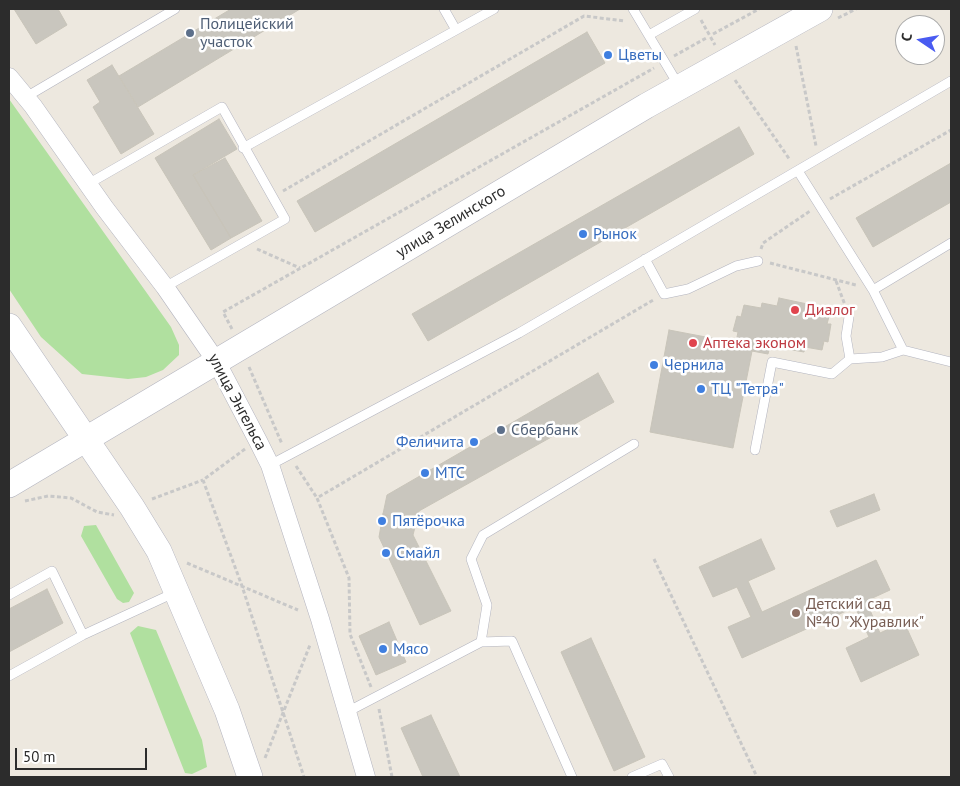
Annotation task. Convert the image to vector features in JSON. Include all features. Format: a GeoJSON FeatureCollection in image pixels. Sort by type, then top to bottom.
{"type":"FeatureCollection","features":[{"type":"Feature","properties":{"kind":"street","name":"улица Зелинского"},"geometry":{"type":"LineString","coordinates":[[9,485],[85,441],[216,360],[680,87],[820,9]]}},
{"type":"Feature","properties":{"kind":"street","name":"улица Энгельса"},"geometry":{"type":"LineString","coordinates":[[9,77],[26,97],[88,184],[165,286],[216,360],[258,440],[270,465],[320,619],[366,777]]}},
{"type":"Feature","properties":{"kind":"street"},"geometry":{"type":"LineString","coordinates":[[9,326],[85,441],[132,507],[158,551],[227,710],[257,769]]}},
{"type":"Feature","properties":{"kind":"lane"},"geometry":{"type":"LineString","coordinates":[[26,97],[174,9]]}},
{"type":"Feature","properties":{"kind":"lane"},"geometry":{"type":"LineString","coordinates":[[444,9],[456,30]]}},
{"type":"Feature","properties":{"kind":"lane"},"geometry":{"type":"LineString","coordinates":[[243,148],[494,9]]}},
{"type":"Feature","properties":{"kind":"lane"},"geometry":{"type":"LineString","coordinates":[[633,9],[680,87]]}},
{"type":"Feature","properties":{"kind":"lane"},"geometry":{"type":"LineString","coordinates":[[648,35],[697,13]]}},
{"type":"Feature","properties":{"kind":"lane"},"geometry":{"type":"LineString","coordinates":[[270,465],[519,333],[951,81]]}},
{"type":"Feature","properties":{"kind":"lane"},"geometry":{"type":"LineString","coordinates":[[88,184],[222,107],[243,148],[285,219],[165,286]]}},
{"type":"Feature","properties":{"kind":"lane"},"geometry":{"type":"LineString","coordinates":[[798,171],[873,290],[903,350]]}},
{"type":"Feature","properties":{"kind":"lane"},"geometry":{"type":"LineString","coordinates":[[873,290],[951,244]]}},
{"type":"Feature","properties":{"kind":"lane"},"geometry":{"type":"LineString","coordinates":[[645,259],[664,294],[688,289],[736,266],[758,261]]}},
{"type":"Feature","properties":{"kind":"lane"},"geometry":{"type":"LineString","coordinates":[[849,317],[846,336],[850,359]]}},
{"type":"Feature","properties":{"kind":"lane"},"geometry":{"type":"LineString","coordinates":[[755,450],[772,362],[832,374],[850,359],[882,357],[903,350],[951,362]]}},
{"type":"Feature","properties":{"kind":"lane"},"geometry":{"type":"LineString","coordinates":[[481,642],[487,605],[471,559],[483,535],[634,444]]}},
{"type":"Feature","properties":{"kind":"lane"},"geometry":{"type":"LineString","coordinates":[[9,595],[52,571],[83,635]]}},
{"type":"Feature","properties":{"kind":"lane"},"geometry":{"type":"LineString","coordinates":[[9,676],[83,635],[176,592]]}},
{"type":"Feature","properties":{"kind":"lane"},"geometry":{"type":"LineString","coordinates":[[347,712],[481,642],[512,641],[572,777]]}},
{"type":"Feature","properties":{"kind":"lane"},"geometry":{"type":"LineString","coordinates":[[632,777],[662,764],[668,777]]}},
{"type":"Feature","properties":{"kind":"path"},"geometry":{"type":"LineString","coordinates":[[713,34],[759,9]]}},
{"type":"Feature","properties":{"kind":"path"},"geometry":{"type":"LineString","coordinates":[[697,13],[715,44]]}},
{"type":"Feature","properties":{"kind":"path"},"geometry":{"type":"LineString","coordinates":[[272,197],[584,16],[642,23]]}},
{"type":"Feature","properties":{"kind":"path"},"geometry":{"type":"LineString","coordinates":[[392,777],[382,718],[350,634],[349,578],[317,498],[288,456],[224,312],[708,36]]}},
{"type":"Feature","properties":{"kind":"path"},"geometry":{"type":"LineString","coordinates":[[796,42],[819,159]]}},
{"type":"Feature","properties":{"kind":"path"},"geometry":{"type":"LineString","coordinates":[[728,84],[736,79],[798,171]]}},
{"type":"Feature","properties":{"kind":"path"},"geometry":{"type":"LineString","coordinates":[[820,205],[951,130]]}},
{"type":"Feature","properties":{"kind":"path"},"geometry":{"type":"LineString","coordinates":[[796,220],[763,243],[758,261],[836,280],[849,317]]}},
{"type":"Feature","properties":{"kind":"path"},"geometry":{"type":"LineString","coordinates":[[243,243],[300,269]]}},
{"type":"Feature","properties":{"kind":"path"},"geometry":{"type":"LineString","coordinates":[[317,498],[664,294]]}},
{"type":"Feature","properties":{"kind":"path"},"geometry":{"type":"LineString","coordinates":[[258,440],[203,480],[242,586],[284,710],[304,777]]}},
{"type":"Feature","properties":{"kind":"path"},"geometry":{"type":"LineString","coordinates":[[158,551],[320,619],[284,710],[257,769]]}},
{"type":"Feature","properties":{"kind":"path"},"geometry":{"type":"LineString","coordinates":[[654,559],[757,777]]}},
{"type":"Feature","properties":{"kind":"green space"},"geometry":{"type":"Polygon","coordinates":[[[9,99],[171,327],[179,345],[179,355],[163,370],[146,377],[128,379],[82,374],[41,337],[9,289],[9,99]]]}},
{"type":"Feature","properties":{"kind":"green space"},"geometry":{"type":"Polygon","coordinates":[[[96,525],[134,593],[129,602],[123,603],[117,599],[81,536],[84,526],[96,525]]]}},
{"type":"Feature","properties":{"kind":"green space"},"geometry":{"type":"Polygon","coordinates":[[[138,626],[156,630],[202,740],[207,767],[192,774],[185,773],[130,633],[138,626]]]}},
{"type":"Feature","properties":{"kind":"building"},"geometry":{"type":"Polygon","coordinates":[[[14,9],[58,9],[67,25],[36,44],[14,9]]]}},
{"type":"Feature","properties":{"kind":"building"},"geometry":{"type":"Polygon","coordinates":[[[231,9],[300,9],[138,107],[119,76],[231,9]]]}},
{"type":"Feature","properties":{"kind":"building"},"geometry":{"type":"Polygon","coordinates":[[[587,32],[605,63],[315,232],[297,201],[587,32]]]}},
{"type":"Feature","properties":{"kind":"building"},"geometry":{"type":"Polygon","coordinates":[[[112,65],[154,134],[121,154],[93,107],[100,102],[87,80],[112,65]]]}},
{"type":"Feature","properties":{"kind":"building"},"geometry":{"type":"Polygon","coordinates":[[[219,119],[237,149],[193,175],[231,238],[211,250],[155,158],[219,119]]]}},
{"type":"Feature","properties":{"kind":"building","name":"Рынок"},"geometry":{"type":"Polygon","coordinates":[[[739,127],[754,154],[428,341],[412,314],[739,127]]]}},
{"type":"Feature","properties":{"kind":"building"},"geometry":{"type":"Polygon","coordinates":[[[225,158],[262,221],[231,238],[193,175],[225,158]]]}},
{"type":"Feature","properties":{"kind":"building"},"geometry":{"type":"Polygon","coordinates":[[[951,163],[951,202],[873,247],[856,218],[951,163]]]}},
{"type":"Feature","properties":{"kind":"building"},"geometry":{"type":"Polygon","coordinates":[[[779,298],[812,305],[812,309],[830,313],[827,324],[831,324],[828,342],[824,341],[822,350],[805,347],[804,352],[770,346],[768,354],[752,351],[753,346],[736,342],[738,332],[733,331],[737,316],[741,317],[744,305],[761,308],[762,303],[777,306],[779,298]]]}},
{"type":"Feature","properties":{"kind":"building","name":"ТЦ \"Тетра\""},"geometry":{"type":"Polygon","coordinates":[[[669,330],[753,346],[733,448],[650,432],[669,330]]]}},
{"type":"Feature","properties":{"kind":"building"},"geometry":{"type":"Polygon","coordinates":[[[598,373],[614,402],[419,511],[416,523],[383,514],[387,495],[598,373]]]}},
{"type":"Feature","properties":{"kind":"building"},"geometry":{"type":"Polygon","coordinates":[[[874,494],[880,510],[837,527],[830,511],[874,494]]]}},
{"type":"Feature","properties":{"kind":"building"},"geometry":{"type":"Polygon","coordinates":[[[383,514],[416,523],[413,535],[451,611],[420,625],[379,537],[383,514]]]}},
{"type":"Feature","properties":{"kind":"building"},"geometry":{"type":"Polygon","coordinates":[[[761,539],[775,569],[748,581],[762,612],[876,560],[890,590],[866,601],[880,633],[904,622],[919,655],[861,682],[846,648],[869,637],[855,607],[742,658],[728,627],[751,617],[737,587],[713,597],[699,567],[761,539]]]}},
{"type":"Feature","properties":{"kind":"building"},"geometry":{"type":"Polygon","coordinates":[[[47,589],[63,623],[9,652],[9,609],[47,589]]]}},
{"type":"Feature","properties":{"kind":"building","name":"Мясо"},"geometry":{"type":"Polygon","coordinates":[[[389,622],[406,662],[376,675],[359,636],[389,622]]]}},
{"type":"Feature","properties":{"kind":"building"},"geometry":{"type":"Polygon","coordinates":[[[591,638],[645,757],[614,771],[561,652],[591,638]]]}},
{"type":"Feature","properties":{"kind":"building"},"geometry":{"type":"Polygon","coordinates":[[[431,715],[460,777],[423,777],[401,728],[431,715]]]}},
{"type":"Feature","properties":{"kind":"place","name":"Полицейский участок"},"geometry":{"type":"Point","coordinates":[190,33]}},
{"type":"Feature","properties":{"kind":"place","name":"Цветы"},"geometry":{"type":"Point","coordinates":[608,55]}},
{"type":"Feature","properties":{"kind":"place","name":"Рынок"},"geometry":{"type":"Point","coordinates":[583,234]}},
{"type":"Feature","properties":{"kind":"place","name":"Диалог"},"geometry":{"type":"Point","coordinates":[795,310]}},
{"type":"Feature","properties":{"kind":"place","name":"Аптека эконом"},"geometry":{"type":"Point","coordinates":[693,343]}},
{"type":"Feature","properties":{"kind":"place","name":"Чернила"},"geometry":{"type":"Point","coordinates":[654,365]}},
{"type":"Feature","properties":{"kind":"place","name":"ТЦ \"Тетра\""},"geometry":{"type":"Point","coordinates":[701,389]}},
{"type":"Feature","properties":{"kind":"place","name":"Сбербанк"},"geometry":{"type":"Point","coordinates":[501,430]}},
{"type":"Feature","properties":{"kind":"place","name":"Феличита"},"geometry":{"type":"Point","coordinates":[474,442]}},
{"type":"Feature","properties":{"kind":"place","name":"МТС"},"geometry":{"type":"Point","coordinates":[425,473]}},
{"type":"Feature","properties":{"kind":"place","name":"Пятёрочка"},"geometry":{"type":"Point","coordinates":[382,521]}},
{"type":"Feature","properties":{"kind":"place","name":"Смайл"},"geometry":{"type":"Point","coordinates":[386,553]}},
{"type":"Feature","properties":{"kind":"place","name":"Детский сад №40 \"Журавлик\""},"geometry":{"type":"Point","coordinates":[796,613]}},
{"type":"Feature","properties":{"kind":"place","name":"Мясо"},"geometry":{"type":"Point","coordinates":[383,649]}}]}
